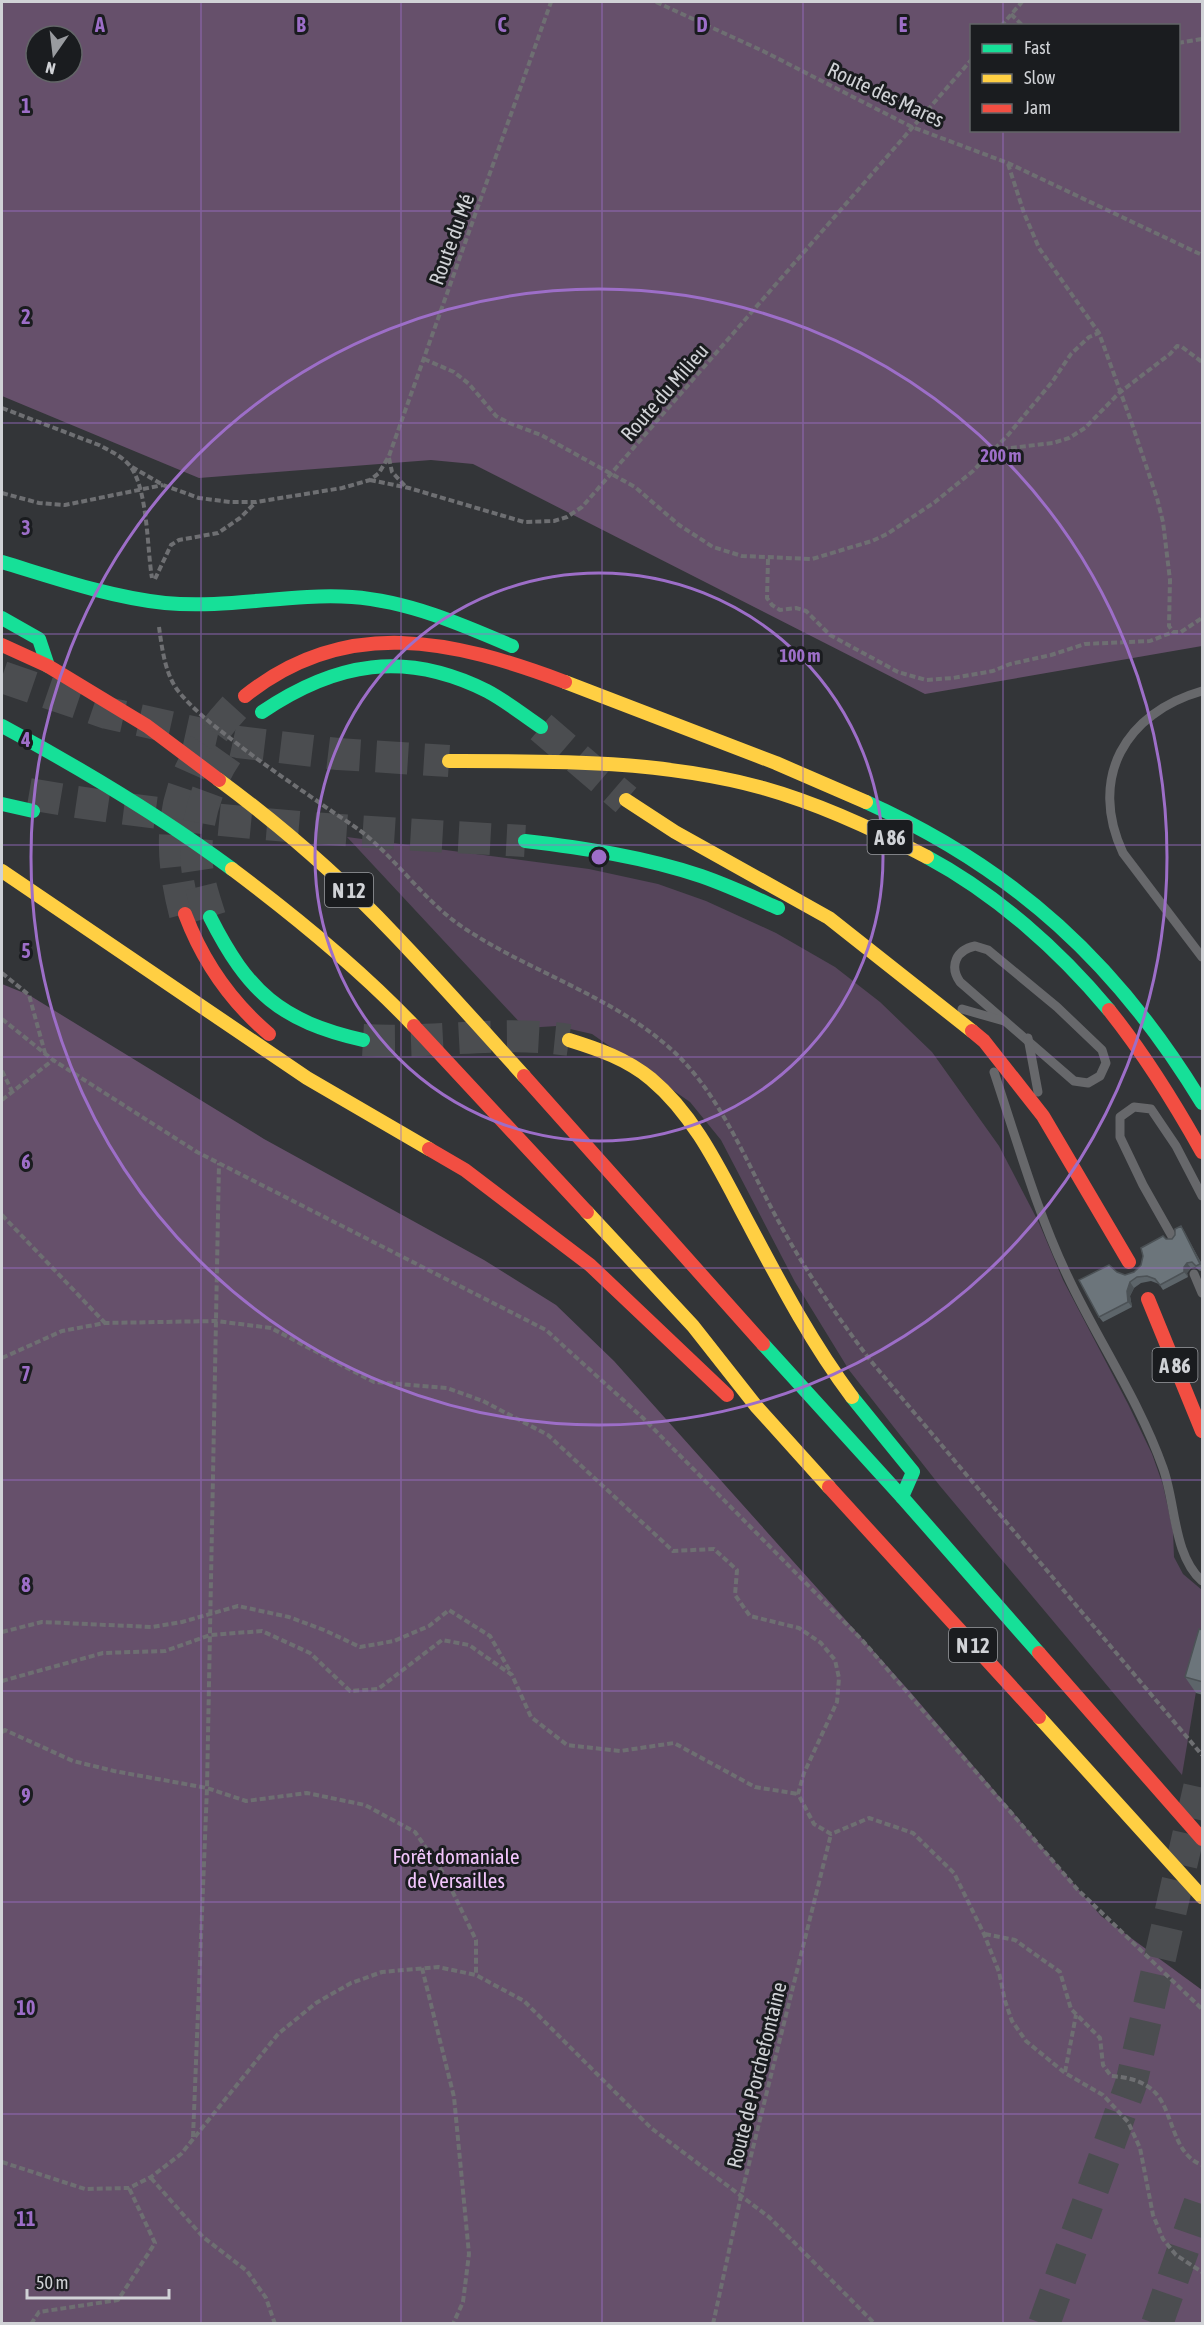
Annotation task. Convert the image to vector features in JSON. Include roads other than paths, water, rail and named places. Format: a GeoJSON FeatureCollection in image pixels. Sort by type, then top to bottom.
{"type":"FeatureCollection","features":[{"type":"Feature","properties":{"kind":"highway"},"geometry":{"type":"LineString","coordinates":[[2,562],[115,594],[166,603],[197,604],[350,597],[379,600],[427,612],[634,699],[748,752],[896,816],[954,847],[1012,886],[1044,911],[1106,971],[1160,1036],[1191,1074],[1203,1103]]}},
{"type":"Feature","properties":{"kind":"highway"},"geometry":{"type":"LineString","coordinates":[[2,618],[39,639],[48,666]]}},
{"type":"Feature","properties":{"kind":"highway"},"geometry":{"type":"LineString","coordinates":[[245,696],[257,685],[294,664],[346,646],[388,642],[424,643],[453,647],[516,665],[748,752]]}},
{"type":"Feature","properties":{"kind":"highway","name":"N 12"},"geometry":{"type":"LineString","coordinates":[[2,645],[48,666],[147,726],[255,807],[320,863],[393,932],[587,1145],[832,1422],[902,1497],[1203,1839]]}},
{"type":"Feature","properties":{"kind":"highway"},"geometry":{"type":"LineString","coordinates":[[262,711],[293,692],[336,672],[358,667],[398,666],[437,671],[464,680],[489,692],[541,727]]}},
{"type":"Feature","properties":{"kind":"highway","name":"N 12"},"geometry":{"type":"LineString","coordinates":[[2,726],[101,781],[186,837],[291,913],[342,955],[392,1003],[685,1318],[756,1406],[1190,1883],[1199,1901]]}},
{"type":"Feature","properties":{"kind":"highway","name":"A 86"},"geometry":{"type":"LineString","coordinates":[[449,761],[599,763],[697,775],[750,785],[789,796],[876,829],[964,880],[1014,915],[1056,951],[1116,1016],[1141,1049],[1169,1089],[1203,1152]]}},
{"type":"Feature","properties":{"kind":"highway"},"geometry":{"type":"LineString","coordinates":[[626,800],[657,822],[802,900],[829,918],[984,1041],[1043,1116],[1129,1262]]}},
{"type":"Feature","properties":{"kind":"highway"},"geometry":{"type":"LineString","coordinates":[[2,804],[33,811]]}},
{"type":"Feature","properties":{"kind":"highway"},"geometry":{"type":"LineString","coordinates":[[525,841],[568,845],[634,857],[690,872],[789,914]]}},
{"type":"Feature","properties":{"kind":"highway"},"geometry":{"type":"LineString","coordinates":[[2,871],[307,1078],[465,1170]]}},
{"type":"Feature","properties":{"kind":"highway"},"geometry":{"type":"LineString","coordinates":[[184,914],[208,968],[238,1005],[264,1030],[305,1063],[465,1170],[590,1265],[724,1393],[756,1406]]}},
{"type":"Feature","properties":{"kind":"highway"},"geometry":{"type":"LineString","coordinates":[[210,917],[235,964],[251,984],[271,1002],[288,1015],[315,1028],[363,1040]]}},
{"type":"Feature","properties":{"kind":"highway"},"geometry":{"type":"LineString","coordinates":[[819,929],[929,997]]}},
{"type":"Feature","properties":{"kind":"highway"},"geometry":{"type":"LineString","coordinates":[[569,1040],[610,1053],[629,1064],[665,1092],[692,1124],[832,1373],[869,1422],[913,1472],[902,1497]]}},
{"type":"Feature","properties":{"kind":"highway","name":"A 86"},"geometry":{"type":"LineString","coordinates":[[1148,1299],[1203,1431]]}},
{"type":"Feature","properties":{"kind":"lane"},"geometry":{"type":"LineString","coordinates":[[1203,692],[1166,706],[1147,718],[1132,732],[1113,770],[1109,792],[1114,834],[1123,853],[1203,957]]}},
{"type":"Feature","properties":{"kind":"lane"},"geometry":{"type":"LineString","coordinates":[[975,946],[988,950],[1057,1007],[1102,1050],[1105,1056],[1104,1070],[1095,1081],[1088,1083],[1074,1081],[1028,1038],[960,982],[956,976],[955,962],[962,951],[975,946]]}},
{"type":"Feature","properties":{"kind":"lane"},"geometry":{"type":"LineString","coordinates":[[929,997],[1007,1022]]}},
{"type":"Feature","properties":{"kind":"lane"},"geometry":{"type":"LineString","coordinates":[[1028,1038],[1043,1116]]}},
{"type":"Feature","properties":{"kind":"lane"},"geometry":{"type":"LineString","coordinates":[[984,1041],[1038,1205],[1059,1256],[1155,1443],[1172,1498],[1185,1558],[1190,1569],[1203,1581]]}},
{"type":"Feature","properties":{"kind":"lane"},"geometry":{"type":"LineString","coordinates":[[1173,1238],[1143,1185],[1120,1137],[1120,1117],[1134,1107],[1151,1109],[1176,1146],[1203,1196]]}},
{"type":"Feature","properties":{"kind":"lane"},"geometry":{"type":"LineString","coordinates":[[1194,1275],[1203,1293]]}},
{"type":"Feature","properties":{"kind":"tunnel"},"geometry":{"type":"LineString","coordinates":[[2,677],[107,713],[238,742],[338,754],[449,761]]}},
{"type":"Feature","properties":{"kind":"tunnel"},"geometry":{"type":"LineString","coordinates":[[185,914],[178,881],[175,850],[176,822],[181,795],[204,745],[245,696]]}},
{"type":"Feature","properties":{"kind":"tunnel"},"geometry":{"type":"LineString","coordinates":[[541,727],[626,800]]}},
{"type":"Feature","properties":{"kind":"tunnel"},"geometry":{"type":"LineString","coordinates":[[210,917],[198,873],[197,838],[207,793],[227,754]]}},
{"type":"Feature","properties":{"kind":"tunnel"},"geometry":{"type":"LineString","coordinates":[[29,794],[152,812],[276,825],[525,841]]}},
{"type":"Feature","properties":{"kind":"tunnel"},"geometry":{"type":"LineString","coordinates":[[363,1040],[517,1036],[569,1040]]}},
{"type":"Feature","properties":{"kind":"tunnel"},"geometry":{"type":"LineString","coordinates":[[1044,2324],[1131,2084],[1202,1775]]}},
{"type":"Feature","properties":{"kind":"tunnel"},"geometry":{"type":"LineString","coordinates":[[1157,2324],[1202,2196]]}},
{"type":"Feature","properties":{"kind":"park label","name":"Forêt domaniale de Versailles"},"geometry":{"type":"Point","coordinates":[456,1868]}}]}
